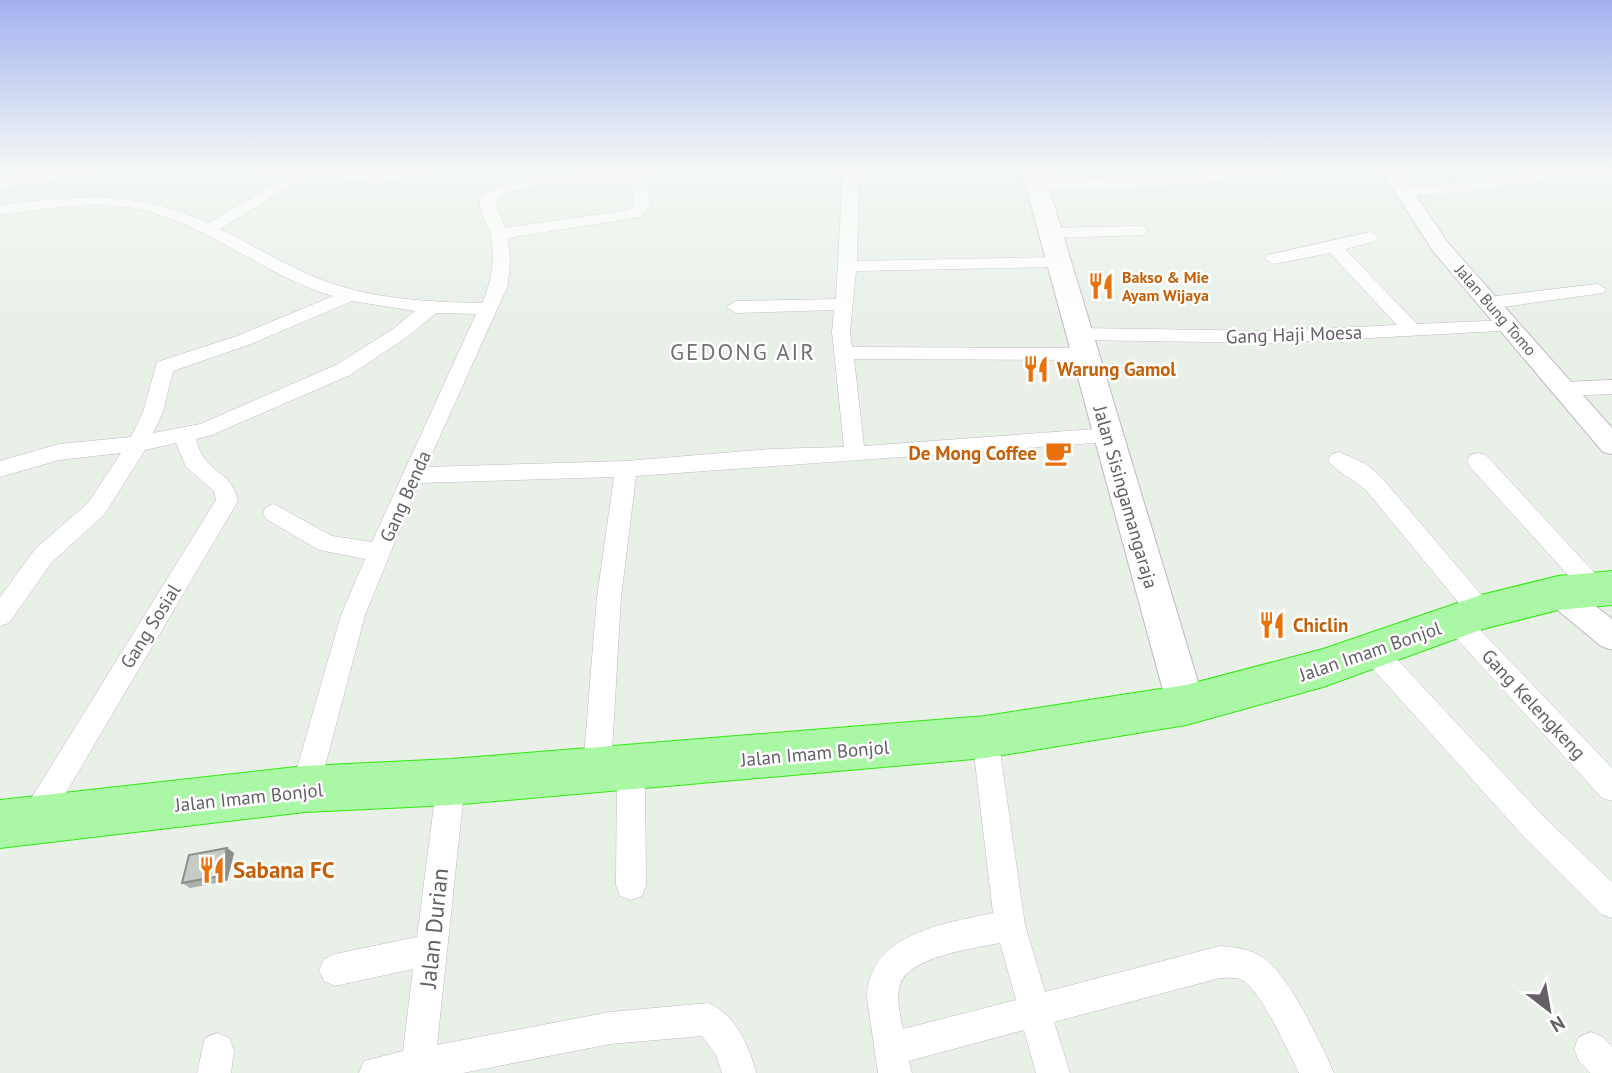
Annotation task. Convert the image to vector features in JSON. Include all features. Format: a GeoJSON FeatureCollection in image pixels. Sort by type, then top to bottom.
{"type":"FeatureCollection","features":[{"type":"Feature","properties":{"kind":"highway","name":"Jalan Imam Bonjol"},"geometry":{"type":"LineString","coordinates":[[16,823],[305,789],[451,782],[985,737],[1186,705],[1279,682],[1469,616],[1588,590]]}},
{"type":"Feature","properties":{"kind":"main road","name":"Jalan Sisingamangaraja"},"geometry":{"type":"LineString","coordinates":[[1046,218],[1186,705]]}},
{"type":"Feature","properties":{"kind":"street"},"geometry":{"type":"LineString","coordinates":[[179,218],[312,282],[350,295],[430,308],[489,309]]}},
{"type":"Feature","properties":{"kind":"street"},"geometry":{"type":"LineString","coordinates":[[206,230],[227,218]]}},
{"type":"Feature","properties":{"kind":"street","name":"Gang Benda"},"geometry":{"type":"LineString","coordinates":[[305,789],[353,615],[403,494],[489,309],[501,273],[498,234],[493,218]]}},
{"type":"Feature","properties":{"kind":"street"},"geometry":{"type":"LineString","coordinates":[[498,234],[606,218]]}},
{"type":"Feature","properties":{"kind":"street"},"geometry":{"type":"LineString","coordinates":[[849,218],[848,266],[842,304],[844,353],[856,454]]}},
{"type":"Feature","properties":{"kind":"street","name":"Jalan Bung Tomo"},"geometry":{"type":"LineString","coordinates":[[1422,218],[1440,247],[1612,445]]}},
{"type":"Feature","properties":{"kind":"street"},"geometry":{"type":"LineString","coordinates":[[1050,233],[1139,231]]}},
{"type":"Feature","properties":{"kind":"street"},"geometry":{"type":"LineString","coordinates":[[1274,259],[1370,237]]}},
{"type":"Feature","properties":{"kind":"street"},"geometry":{"type":"LineString","coordinates":[[1334,247],[1411,329]]}},
{"type":"Feature","properties":{"kind":"street"},"geometry":{"type":"LineString","coordinates":[[848,266],[1058,262]]}},
{"type":"Feature","properties":{"kind":"street"},"geometry":{"type":"LineString","coordinates":[[1489,303],[1597,289]]}},
{"type":"Feature","properties":{"kind":"street"},"geometry":{"type":"LineString","coordinates":[[0,616],[44,555],[96,509],[138,444],[153,412],[164,367],[244,340],[350,295]]}},
{"type":"Feature","properties":{"kind":"street"},"geometry":{"type":"LineString","coordinates":[[736,307],[842,304]]}},
{"type":"Feature","properties":{"kind":"street"},"geometry":{"type":"LineString","coordinates":[[0,469],[59,452],[138,444],[205,430],[343,370],[370,354],[430,308]]}},
{"type":"Feature","properties":{"kind":"street","name":"Gang Haji Moesa"},"geometry":{"type":"LineString","coordinates":[[844,353],[1510,326]]}},
{"type":"Feature","properties":{"kind":"street"},"geometry":{"type":"LineString","coordinates":[[1565,388],[1612,387]]}},
{"type":"Feature","properties":{"kind":"street"},"geometry":{"type":"LineString","coordinates":[[414,475],[626,469],[1108,435]]}},
{"type":"Feature","properties":{"kind":"street","name":"Gang Sosial"},"geometry":{"type":"LineString","coordinates":[[16,823],[227,501],[224,487],[190,460],[185,436]]}},
{"type":"Feature","properties":{"kind":"street","name":"Gang Kelengkeng"},"geometry":{"type":"LineString","coordinates":[[1339,460],[1358,470],[1374,484],[1469,616],[1612,788]]}},
{"type":"Feature","properties":{"kind":"street"},"geometry":{"type":"LineString","coordinates":[[1478,461],[1588,590],[1612,637]]}},
{"type":"Feature","properties":{"kind":"street"},"geometry":{"type":"LineString","coordinates":[[626,469],[609,597],[614,769],[631,885]]}},
{"type":"Feature","properties":{"kind":"street"},"geometry":{"type":"LineString","coordinates":[[274,513],[327,544],[379,552]]}},
{"type":"Feature","properties":{"kind":"street"},"geometry":{"type":"LineString","coordinates":[[1372,650],[1534,827],[1612,903]]}},
{"type":"Feature","properties":{"kind":"street"},"geometry":{"type":"LineString","coordinates":[[985,737],[1010,925],[1053,1073]]}},
{"type":"Feature","properties":{"kind":"street","name":"Jalan Durian"},"geometry":{"type":"LineString","coordinates":[[418,1068],[451,782]]}},
{"type":"Feature","properties":{"kind":"street"},"geometry":{"type":"LineString","coordinates":[[1010,925],[914,949],[890,965],[882,985],[893,1061],[1035,1012],[1220,962],[1252,968],[1265,981],[1317,1073]]}},
{"type":"Feature","properties":{"kind":"street"},"geometry":{"type":"LineString","coordinates":[[335,970],[433,949]]}},
{"type":"Feature","properties":{"kind":"street"},"geometry":{"type":"LineString","coordinates":[[376,1073],[418,1068],[610,1028],[708,1020],[724,1034],[737,1061],[739,1073]]}},
{"type":"Feature","properties":{"kind":"building"},"geometry":{"type":"Polygon","coordinates":[[[227,848],[220,876],[182,883],[189,855],[227,848]]]}},
{"type":"Feature","properties":{"kind":"place","name":"Bakso & Mie Ayam Wijaya"},"geometry":{"type":"Point","coordinates":[1101,286]}},
{"type":"Feature","properties":{"kind":"place","name":"Warung Gamol"},"geometry":{"type":"Point","coordinates":[1036,369]}},
{"type":"Feature","properties":{"kind":"place","name":"De Mong Coffee"},"geometry":{"type":"Point","coordinates":[1058,453]}},
{"type":"Feature","properties":{"kind":"place","name":"Chiclin"},"geometry":{"type":"Point","coordinates":[1272,625]}},
{"type":"Feature","properties":{"kind":"place","name":"Sabana FC"},"geometry":{"type":"Point","coordinates":[212,870]}},
{"type":"Feature","properties":{"kind":"district","name":"GEDONG AIR"},"geometry":{"type":"Point","coordinates":[743,352]}}]}
